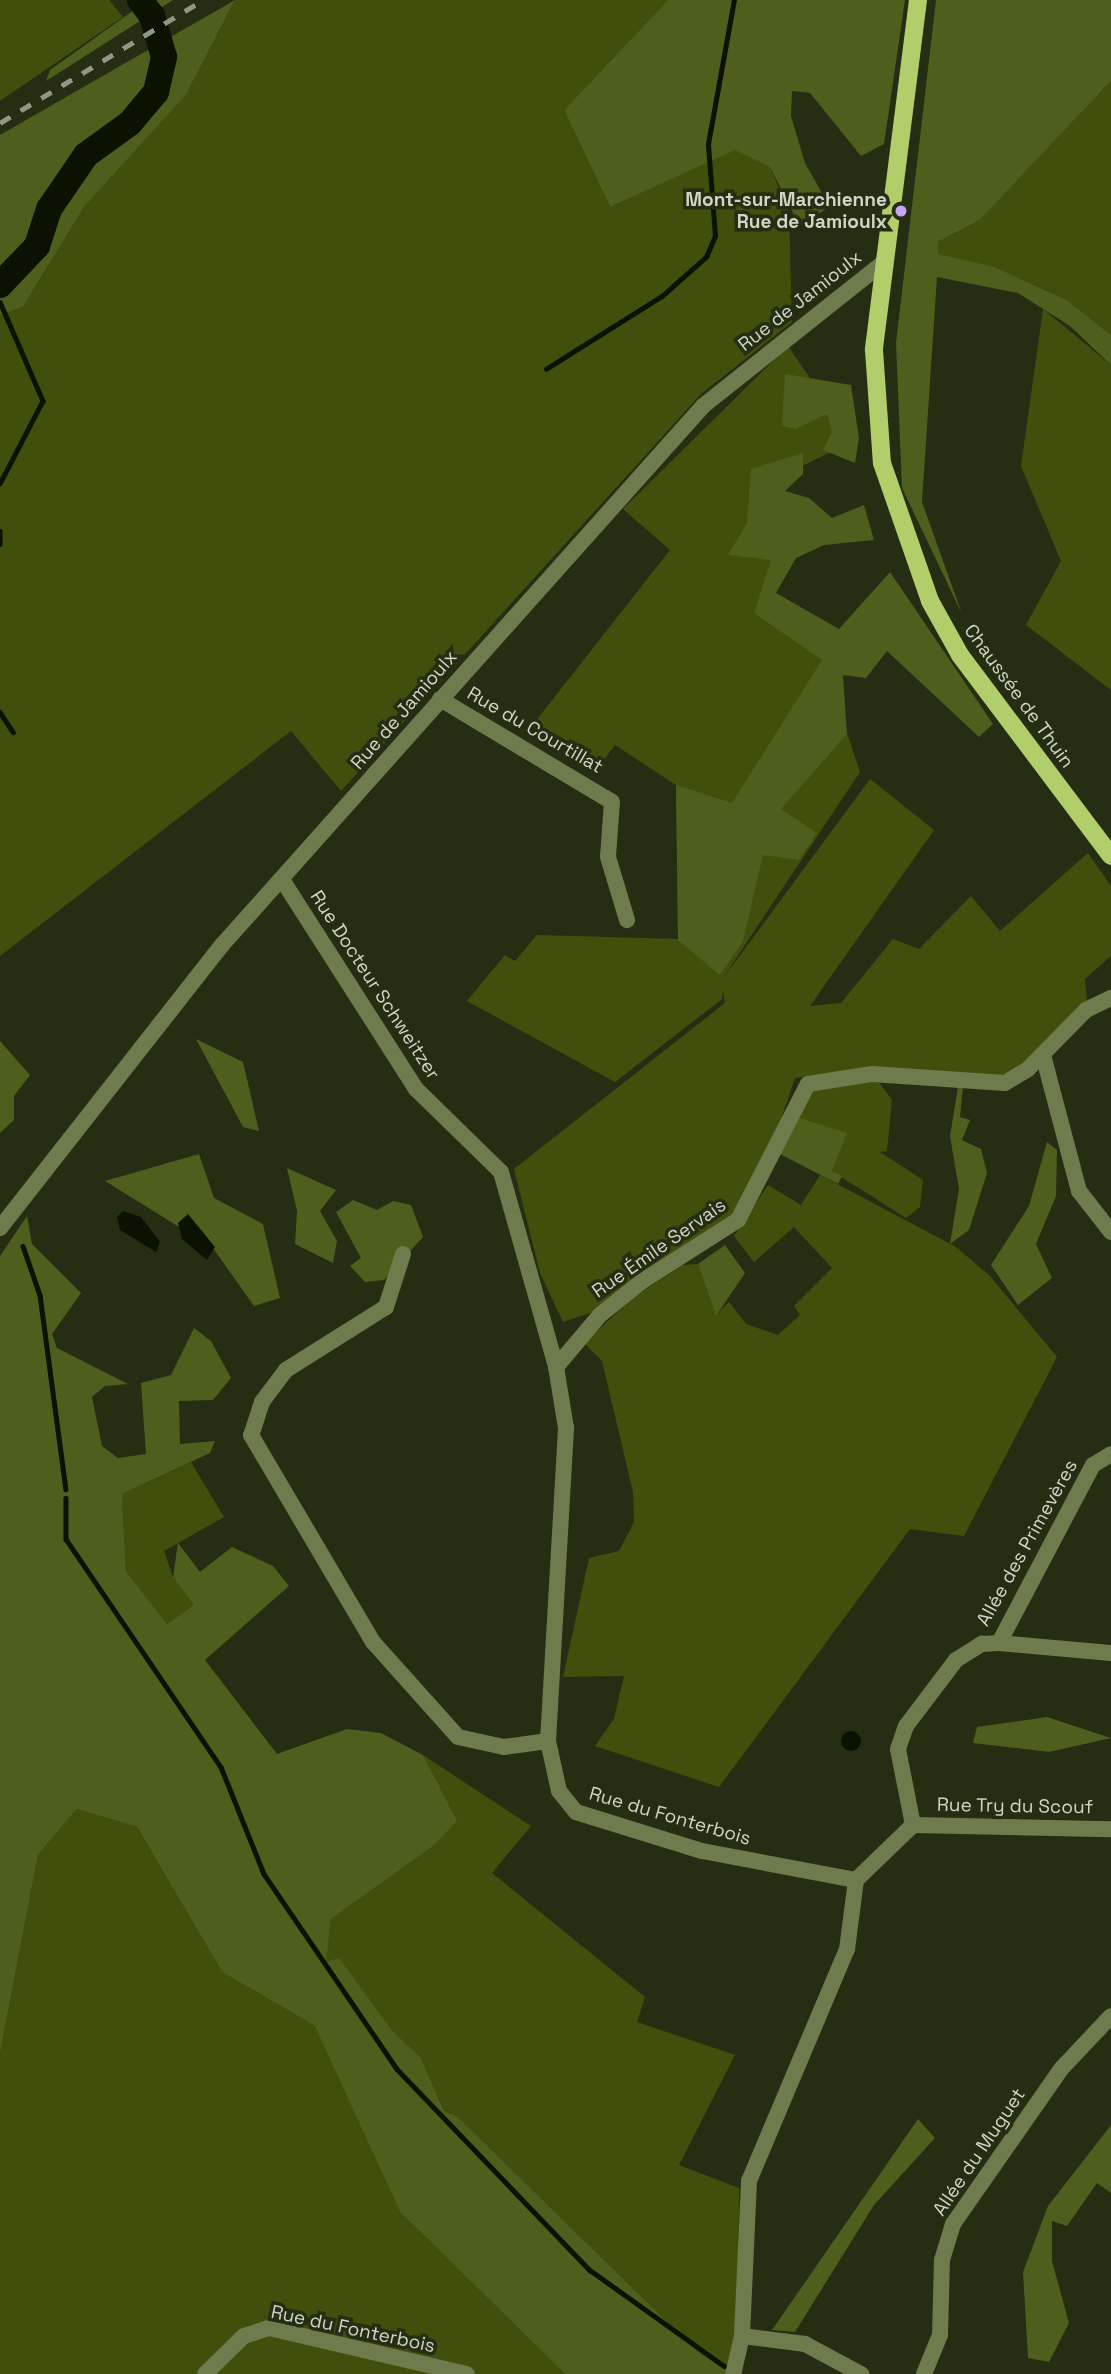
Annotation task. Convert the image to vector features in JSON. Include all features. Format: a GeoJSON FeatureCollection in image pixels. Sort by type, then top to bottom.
{"type":"FeatureCollection","features":[{"type":"Feature","properties":{"kind":"main road","name":"Chaussée de Thuin"},"geometry":{"type":"LineString","coordinates":[[918,0],[874,350],[876,414],[893,505],[930,601],[960,654],[1111,856]]}},
{"type":"Feature","properties":{"kind":"street","name":"Rue de Jamioulx"},"geometry":{"type":"LineString","coordinates":[[0,1228],[222,945],[282,881],[440,699],[703,406],[884,262]]}},
{"type":"Feature","properties":{"kind":"street","name":"Rue du Courtillat"},"geometry":{"type":"LineString","coordinates":[[440,699],[612,802],[608,857],[627,920]]}},
{"type":"Feature","properties":{"kind":"street","name":"Rue Docteur Schweitzer"},"geometry":{"type":"LineString","coordinates":[[282,881],[416,1089],[501,1172],[556,1367]]}},
{"type":"Feature","properties":{"kind":"street","name":"Rue Émile Servais"},"geometry":{"type":"LineString","coordinates":[[556,1367],[600,1315],[641,1282],[738,1220],[808,1084],[872,1073],[1004,1083],[1043,1055],[1086,1010],[1111,998]]}},
{"type":"Feature","properties":{"kind":"street"},"geometry":{"type":"LineString","coordinates":[[1043,1055],[1079,1191],[1111,1232]]}},
{"type":"Feature","properties":{"kind":"street"},"geometry":{"type":"LineString","coordinates":[[402,1254],[386,1307],[286,1370],[262,1402],[251,1442],[373,1642],[440,1723],[476,1745],[548,1741],[566,1440],[556,1367]]}},
{"type":"Feature","properties":{"kind":"street","name":"Allée des Primevères"},"geometry":{"type":"LineString","coordinates":[[913,1825],[898,1749],[906,1726],[956,1660],[982,1644],[999,1643],[1093,1465],[1111,1454]]}},
{"type":"Feature","properties":{"kind":"street"},"geometry":{"type":"LineString","coordinates":[[999,1643],[1111,1653]]}},
{"type":"Feature","properties":{"kind":"street","name":"Rue du Fonterbois"},"geometry":{"type":"LineString","coordinates":[[548,1741],[559,1791],[576,1812],[702,1850],[856,1880]]}},
{"type":"Feature","properties":{"kind":"street","name":"Rue Try du Scouf"},"geometry":{"type":"LineString","coordinates":[[856,1880],[913,1825],[1111,1829]]}},
{"type":"Feature","properties":{"kind":"street"},"geometry":{"type":"LineString","coordinates":[[733,2374],[742,2336],[749,2181],[847,1949],[856,1880]]}},
{"type":"Feature","properties":{"kind":"street","name":"Allée du Muguet"},"geometry":{"type":"LineString","coordinates":[[924,2374],[940,2335],[942,2259],[953,2224],[1062,2068],[1111,2016]]}},
{"type":"Feature","properties":{"kind":"street","name":"Rue du Fonterbois"},"geometry":{"type":"LineString","coordinates":[[205,2374],[244,2336],[269,2328],[467,2374]]}},
{"type":"Feature","properties":{"kind":"street"},"geometry":{"type":"LineString","coordinates":[[742,2336],[805,2344],[861,2374]]}},
{"type":"Feature","properties":{"kind":"green space"},"geometry":{"type":"Polygon","coordinates":[[[0,0],[109,0],[123,17],[0,101],[0,0]]]}},
{"type":"Feature","properties":{"kind":"green space"},"geometry":{"type":"Polygon","coordinates":[[[148,0],[173,0],[46,81],[50,70],[148,0]]]}},
{"type":"Feature","properties":{"kind":"green space"},"geometry":{"type":"Polygon","coordinates":[[[235,0],[668,0],[564,110],[610,207],[735,149],[770,167],[789,212],[792,322],[701,394],[341,791],[291,731],[0,956],[0,315],[23,307],[84,207],[186,95],[235,0]]]}},
{"type":"Feature","properties":{"kind":"green space"},"geometry":{"type":"Polygon","coordinates":[[[235,0],[186,95],[84,207],[23,307],[0,315],[0,135],[235,0]]]}},
{"type":"Feature","properties":{"kind":"green space"},"geometry":{"type":"Polygon","coordinates":[[[668,0],[905,0],[884,144],[861,156],[810,93],[792,91],[791,116],[805,163],[830,207],[799,225],[770,167],[735,150],[610,207],[564,110],[668,0]]]}},
{"type":"Feature","properties":{"kind":"green space"},"geometry":{"type":"Polygon","coordinates":[[[936,0],[1111,0],[1111,81],[980,220],[938,242],[938,254],[995,267],[1067,300],[1111,335],[1111,365],[1070,326],[1018,293],[937,277],[922,502],[962,614],[902,488],[896,343],[936,0]]]}},
{"type":"Feature","properties":{"kind":"green space"},"geometry":{"type":"Polygon","coordinates":[[[1111,81],[1111,335],[1067,300],[995,267],[938,256],[938,242],[980,220],[1111,81]]]}},
{"type":"Feature","properties":{"kind":"green space"},"geometry":{"type":"Polygon","coordinates":[[[1043,309],[1111,365],[1111,690],[1026,625],[1061,561],[1021,466],[1043,309]]]}},
{"type":"Feature","properties":{"kind":"green space"},"geometry":{"type":"Polygon","coordinates":[[[788,346],[853,441],[756,489],[781,559],[757,607],[823,660],[860,772],[721,981],[870,779],[934,830],[810,1006],[841,1003],[893,939],[919,949],[971,896],[1000,931],[1088,853],[1111,886],[1111,956],[1085,979],[1087,1002],[1012,1077],[856,1069],[795,1078],[771,1149],[737,1215],[596,1311],[563,1322],[540,1273],[514,1169],[725,1003],[723,991],[722,999],[615,1082],[467,1001],[505,955],[515,961],[537,935],[678,939],[676,785],[615,745],[601,764],[531,727],[670,550],[623,509],[788,346]]]}},
{"type":"Feature","properties":{"kind":"green space"},"geometry":{"type":"Polygon","coordinates":[[[785,374],[851,385],[859,438],[855,463],[823,450],[832,432],[827,414],[796,429],[782,426],[785,374]]]}},
{"type":"Feature","properties":{"kind":"green space"},"geometry":{"type":"Polygon","coordinates":[[[803,453],[803,474],[785,491],[809,498],[832,518],[864,505],[874,540],[824,545],[796,558],[776,593],[839,629],[890,572],[993,724],[979,737],[887,651],[866,678],[843,675],[847,734],[781,809],[817,833],[799,860],[763,855],[743,941],[720,975],[678,940],[676,785],[732,803],[822,660],[754,613],[771,560],[728,555],[747,523],[751,469],[803,453]]]}},
{"type":"Feature","properties":{"kind":"green space"},"geometry":{"type":"Polygon","coordinates":[[[196,1039],[243,1062],[259,1131],[243,1127],[196,1039]]]}},
{"type":"Feature","properties":{"kind":"green space"},"geometry":{"type":"Polygon","coordinates":[[[0,1041],[30,1075],[14,1096],[14,1120],[0,1133],[0,1041]]]}},
{"type":"Feature","properties":{"kind":"green space"},"geometry":{"type":"Polygon","coordinates":[[[878,1081],[892,1100],[887,1151],[880,1152],[923,1180],[920,1207],[906,1218],[832,1171],[794,1116],[810,1090],[878,1081]]]}},
{"type":"Feature","properties":{"kind":"green space"},"geometry":{"type":"Polygon","coordinates":[[[958,1087],[963,1087],[960,1117],[970,1120],[962,1140],[981,1149],[987,1173],[969,1230],[950,1244],[959,1189],[950,1136],[958,1087]]]}},
{"type":"Feature","properties":{"kind":"green space"},"geometry":{"type":"Polygon","coordinates":[[[794,1116],[847,1133],[832,1171],[842,1176],[838,1184],[778,1153],[794,1116]]]}},
{"type":"Feature","properties":{"kind":"green space"},"geometry":{"type":"Polygon","coordinates":[[[1047,1142],[1057,1150],[1056,1196],[1036,1244],[1052,1278],[1018,1305],[991,1265],[1029,1206],[1047,1142]]]}},
{"type":"Feature","properties":{"kind":"green space"},"geometry":{"type":"Polygon","coordinates":[[[199,1154],[214,1198],[263,1224],[280,1298],[254,1306],[213,1248],[105,1181],[199,1154]]]}},
{"type":"Feature","properties":{"kind":"green space"},"geometry":{"type":"Polygon","coordinates":[[[287,1168],[336,1190],[320,1211],[337,1241],[333,1263],[295,1244],[297,1211],[287,1168]]]}},
{"type":"Feature","properties":{"kind":"green space"},"geometry":{"type":"Polygon","coordinates":[[[820,1175],[956,1247],[990,1276],[1057,1357],[964,1536],[910,1529],[719,1787],[595,1746],[614,1719],[624,1676],[563,1677],[589,1558],[619,1551],[634,1522],[633,1492],[602,1361],[584,1343],[635,1296],[683,1265],[698,1264],[716,1315],[729,1302],[746,1324],[778,1335],[800,1315],[794,1306],[832,1268],[794,1227],[754,1262],[734,1236],[768,1185],[801,1205],[820,1175]]]}},
{"type":"Feature","properties":{"kind":"green space"},"geometry":{"type":"Polygon","coordinates":[[[353,1200],[377,1210],[393,1201],[411,1205],[423,1237],[384,1280],[365,1282],[350,1266],[361,1258],[336,1212],[353,1200]]]}},
{"type":"Feature","properties":{"kind":"green space"},"geometry":{"type":"Polygon","coordinates":[[[27,1216],[32,1244],[81,1293],[52,1334],[57,1348],[128,1384],[105,1386],[92,1397],[102,1446],[118,1458],[146,1454],[141,1383],[171,1375],[194,1328],[211,1341],[231,1378],[213,1400],[179,1401],[180,1444],[215,1441],[210,1453],[122,1494],[126,1571],[167,1624],[194,1605],[173,1577],[178,1543],[200,1572],[232,1547],[273,1566],[289,1586],[205,1660],[277,1754],[347,1729],[381,1733],[423,1755],[457,1821],[432,1847],[331,1919],[326,1962],[339,1958],[392,2030],[421,2058],[444,2111],[457,2116],[698,2352],[732,2374],[565,2374],[400,2212],[315,2026],[222,1972],[137,1827],[77,1809],[38,1855],[0,2054],[0,1256],[27,1216]]]}},
{"type":"Feature","properties":{"kind":"green space"},"geometry":{"type":"Polygon","coordinates":[[[725,1245],[745,1273],[716,1316],[698,1264],[725,1245]]]}},
{"type":"Feature","properties":{"kind":"green space"},"geometry":{"type":"Polygon","coordinates":[[[191,1462],[224,1517],[164,1551],[173,1577],[195,1605],[167,1624],[126,1571],[122,1494],[191,1462]]]}},
{"type":"Feature","properties":{"kind":"green space"},"geometry":{"type":"Polygon","coordinates":[[[1047,1717],[1111,1738],[1049,1752],[973,1743],[977,1727],[1047,1717]]]}},
{"type":"Feature","properties":{"kind":"green space"},"geometry":{"type":"Polygon","coordinates":[[[423,1755],[531,1826],[492,1873],[645,1997],[637,2022],[735,2055],[679,2165],[739,2188],[738,2342],[728,2372],[698,2352],[457,2116],[444,2111],[421,2058],[392,2030],[339,1959],[325,1963],[331,1919],[432,1847],[456,1821],[423,1755]]]}},
{"type":"Feature","properties":{"kind":"green space"},"geometry":{"type":"Polygon","coordinates":[[[77,1809],[137,1827],[222,1972],[317,2027],[400,2212],[565,2374],[0,2374],[0,2054],[38,1855],[77,1809]]]}},
{"type":"Feature","properties":{"kind":"green space"},"geometry":{"type":"Polygon","coordinates":[[[918,2119],[935,2138],[874,2205],[795,2332],[772,2330],[918,2119]]]}},
{"type":"Feature","properties":{"kind":"green space"},"geometry":{"type":"Polygon","coordinates":[[[1111,2125],[1111,2193],[1097,2183],[1067,2226],[1052,2221],[1052,2261],[1069,2323],[1049,2362],[1028,2358],[1023,2272],[1048,2206],[1111,2125]]]}},
{"type":"Feature","properties":{"kind":"shaded area"},"geometry":{"type":"Polygon","coordinates":[[[123,1211],[141,1217],[160,1242],[156,1252],[120,1230],[117,1217],[123,1211]]]}},
{"type":"Feature","properties":{"kind":"shaded area"},"geometry":{"type":"Polygon","coordinates":[[[188,1214],[215,1247],[207,1260],[182,1239],[178,1223],[188,1214]]]}},
{"type":"Feature","properties":{"kind":"shaded area"},"geometry":{"type":"Polygon","coordinates":[[[847,1731],[855,1731],[861,1741],[855,1751],[847,1751],[841,1745],[841,1737],[847,1731]]]}},
{"type":"Feature","properties":{"kind":"waterway"},"geometry":{"type":"LineString","coordinates":[[0,285],[37,246],[49,209],[86,155],[130,123],[156,92],[164,57],[152,16],[140,0]]}},
{"type":"Feature","properties":{"kind":"waterway"},"geometry":{"type":"LineString","coordinates":[[546,369],[662,296],[706,257],[715,236],[708,144],[734,0]]}},
{"type":"Feature","properties":{"kind":"waterway"},"geometry":{"type":"LineString","coordinates":[[0,302],[43,401],[0,484]]}},
{"type":"Feature","properties":{"kind":"waterway"},"geometry":{"type":"LineString","coordinates":[[0,531],[0,544]]}},
{"type":"Feature","properties":{"kind":"waterway"},"geometry":{"type":"LineString","coordinates":[[0,712],[13,732]]}},
{"type":"Feature","properties":{"kind":"waterway"},"geometry":{"type":"LineString","coordinates":[[23,1246],[40,1295],[66,1489]]}},
{"type":"Feature","properties":{"kind":"waterway"},"geometry":{"type":"LineString","coordinates":[[66,1498],[66,1539],[221,1767],[264,1874],[397,2069],[590,2270],[724,2366]]}},
{"type":"Feature","properties":{"kind":"railway"},"geometry":{"type":"LineString","coordinates":[[0,123],[203,0]]}},
{"type":"Feature","properties":{"kind":"place","name":"Mont-sur-Marchienne Rue de Jamioulx"},"geometry":{"type":"Point","coordinates":[901,211]}}]}
